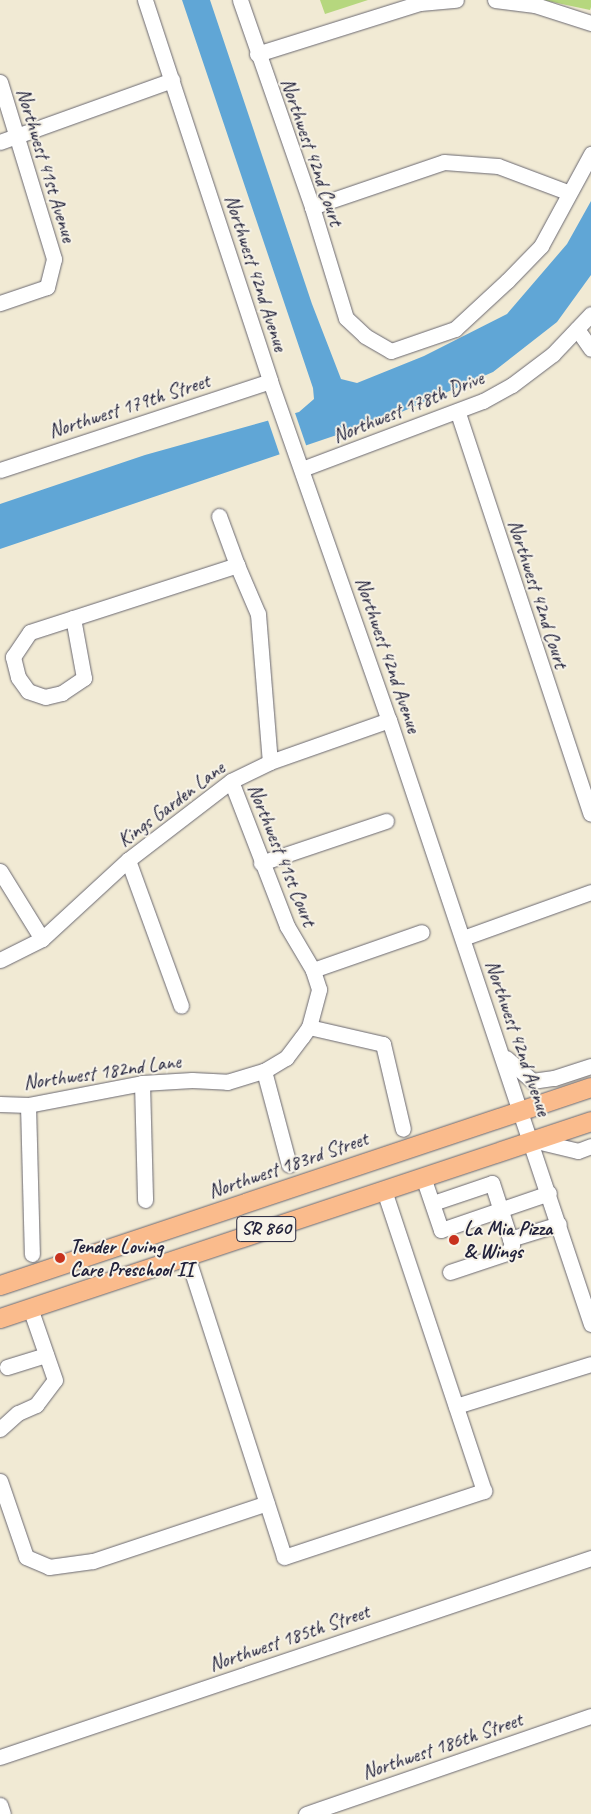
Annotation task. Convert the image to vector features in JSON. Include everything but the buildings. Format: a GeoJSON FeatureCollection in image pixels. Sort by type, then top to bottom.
{"type":"FeatureCollection","features":[{"type":"Feature","properties":{"kind":"main road","name":"Northwest 183rd Street"},"geometry":{"type":"LineString","coordinates":[[0,1285],[591,1087]]}},
{"type":"Feature","properties":{"kind":"main road","name":"SR 860"},"geometry":{"type":"LineString","coordinates":[[0,1318],[591,1120]]}},
{"type":"Feature","properties":{"kind":"street","name":"Northwest 42nd Avenue"},"geometry":{"type":"LineString","coordinates":[[145,0],[270,381],[390,720],[588,1306],[591,1324]]}},
{"type":"Feature","properties":{"kind":"street","name":"Northwest 42nd Court"},"geometry":{"type":"LineString","coordinates":[[240,0],[257,54],[312,207],[346,318],[365,336],[391,351],[455,329],[541,246],[567,192]]}},
{"type":"Feature","properties":{"kind":"street"},"geometry":{"type":"LineString","coordinates":[[257,54],[420,3],[456,0]]}},
{"type":"Feature","properties":{"kind":"street"},"geometry":{"type":"LineString","coordinates":[[495,0],[535,4],[591,22]]}},
{"type":"Feature","properties":{"kind":"street"},"geometry":{"type":"LineString","coordinates":[[0,142],[172,80]]}},
{"type":"Feature","properties":{"kind":"street","name":"Northwest 41st Avenue"},"geometry":{"type":"LineString","coordinates":[[0,82],[18,135],[54,260],[47,287],[0,303]]}},
{"type":"Feature","properties":{"kind":"street"},"geometry":{"type":"LineString","coordinates":[[312,207],[444,162],[498,166],[567,192],[591,154]]}},
{"type":"Feature","properties":{"kind":"street","name":"Northwest 178th Drive"},"geometry":{"type":"LineString","coordinates":[[302,469],[458,412],[512,385],[553,354],[591,314]]}},
{"type":"Feature","properties":{"kind":"street"},"geometry":{"type":"LineString","coordinates":[[577,329],[591,349]]}},
{"type":"Feature","properties":{"kind":"street","name":"Northwest 179th Street"},"geometry":{"type":"LineString","coordinates":[[0,470],[270,381]]}},
{"type":"Feature","properties":{"kind":"street","name":"Northwest 42nd Court"},"geometry":{"type":"LineString","coordinates":[[458,412],[580,788],[591,814]]}},
{"type":"Feature","properties":{"kind":"street"},"geometry":{"type":"LineString","coordinates":[[219,516],[258,614],[270,762]]}},
{"type":"Feature","properties":{"kind":"street"},"geometry":{"type":"LineString","coordinates":[[73,618],[84,678],[62,693],[45,697],[28,691],[18,678],[13,657],[20,643],[30,632],[73,618],[237,565]]}},
{"type":"Feature","properties":{"kind":"street","name":"Kings Garden Lane"},"geometry":{"type":"LineString","coordinates":[[0,960],[42,939],[128,860],[231,781],[270,762],[390,720]]}},
{"type":"Feature","properties":{"kind":"street","name":"Northwest 41st Court"},"geometry":{"type":"LineString","coordinates":[[231,781],[261,863],[287,926],[313,970],[318,989],[309,1027]]}},
{"type":"Feature","properties":{"kind":"street"},"geometry":{"type":"LineString","coordinates":[[261,863],[386,821]]}},
{"type":"Feature","properties":{"kind":"street"},"geometry":{"type":"LineString","coordinates":[[128,860],[181,1006]]}},
{"type":"Feature","properties":{"kind":"street"},"geometry":{"type":"LineString","coordinates":[[0,870],[42,939]]}},
{"type":"Feature","properties":{"kind":"street"},"geometry":{"type":"LineString","coordinates":[[463,938],[591,892]]}},
{"type":"Feature","properties":{"kind":"street"},"geometry":{"type":"LineString","coordinates":[[313,970],[422,932]]}},
{"type":"Feature","properties":{"kind":"street"},"geometry":{"type":"LineString","coordinates":[[309,1027],[383,1044],[403,1129]]}},
{"type":"Feature","properties":{"kind":"street","name":"Northwest 182nd Lane"},"geometry":{"type":"LineString","coordinates":[[0,1104],[28,1104],[142,1083],[192,1080],[227,1082],[264,1071],[286,1058],[309,1027]]}},
{"type":"Feature","properties":{"kind":"street"},"geometry":{"type":"LineString","coordinates":[[503,1056],[532,1081],[554,1078],[591,1066]]}},
{"type":"Feature","properties":{"kind":"street"},"geometry":{"type":"LineString","coordinates":[[264,1071],[289,1165]]}},
{"type":"Feature","properties":{"kind":"street"},"geometry":{"type":"LineString","coordinates":[[142,1083],[145,1200]]}},
{"type":"Feature","properties":{"kind":"street"},"geometry":{"type":"LineString","coordinates":[[28,1104],[32,1254]]}},
{"type":"Feature","properties":{"kind":"street"},"geometry":{"type":"LineString","coordinates":[[532,1140],[578,1151],[591,1146]]}},
{"type":"Feature","properties":{"kind":"street"},"geometry":{"type":"LineString","coordinates":[[423,1177],[441,1230],[549,1193]]}},
{"type":"Feature","properties":{"kind":"street"},"geometry":{"type":"LineString","coordinates":[[433,1203],[492,1183],[512,1245],[507,1253],[450,1272]]}},
{"type":"Feature","properties":{"kind":"street"},"geometry":{"type":"LineString","coordinates":[[187,1256],[284,1556],[484,1491],[384,1190]]}},
{"type":"Feature","properties":{"kind":"street"},"geometry":{"type":"LineString","coordinates":[[510,1239],[559,1224]]}},
{"type":"Feature","properties":{"kind":"street"},"geometry":{"type":"LineString","coordinates":[[0,1428],[18,1413],[36,1405],[49,1392],[55,1380],[30,1308]]}},
{"type":"Feature","properties":{"kind":"street"},"geometry":{"type":"LineString","coordinates":[[7,1367],[46,1355]]}},
{"type":"Feature","properties":{"kind":"street"},"geometry":{"type":"LineString","coordinates":[[456,1406],[591,1364]]}},
{"type":"Feature","properties":{"kind":"street"},"geometry":{"type":"LineString","coordinates":[[0,1481],[26,1557],[49,1567],[93,1561],[267,1503]]}},
{"type":"Feature","properties":{"kind":"street","name":"Northwest 185th Street"},"geometry":{"type":"LineString","coordinates":[[0,1758],[591,1558]]}},
{"type":"Feature","properties":{"kind":"street","name":"Northwest 186th Street"},"geometry":{"type":"LineString","coordinates":[[306,1814],[591,1716]]}},
{"type":"Feature","properties":{"kind":"street"},"geometry":{"type":"LineString","coordinates":[[0,1805],[4,1814]]}},
{"type":"Feature","properties":{"kind":"green space"},"geometry":{"type":"Polygon","coordinates":[[[320,0],[368,0],[325,14],[320,0]]]}},
{"type":"Feature","properties":{"kind":"green space"},"geometry":{"type":"Polygon","coordinates":[[[543,0],[591,0],[591,7],[590,10],[543,0]]]}},
{"type":"Feature","properties":{"kind":"water"},"geometry":{"type":"Polygon","coordinates":[[[182,0],[210,0],[312,304],[341,379],[357,383],[424,356],[507,314],[567,244],[591,201],[591,275],[557,322],[493,372],[390,417],[0,549],[0,504],[145,455],[299,412],[314,399],[313,388],[182,0]]]}},
{"type":"Feature","properties":{"kind":"pier"},"geometry":{"type":"Polygon","coordinates":[[[294,410],[307,447],[280,456],[268,419],[294,410]]]}},
{"type":"Feature","properties":{"kind":"place","name":"La Mia Pizza & Wings"},"geometry":{"type":"Point","coordinates":[454,1240]}},
{"type":"Feature","properties":{"kind":"place","name":"Tender Loving Care Preschool II"},"geometry":{"type":"Point","coordinates":[60,1258]}}]}
